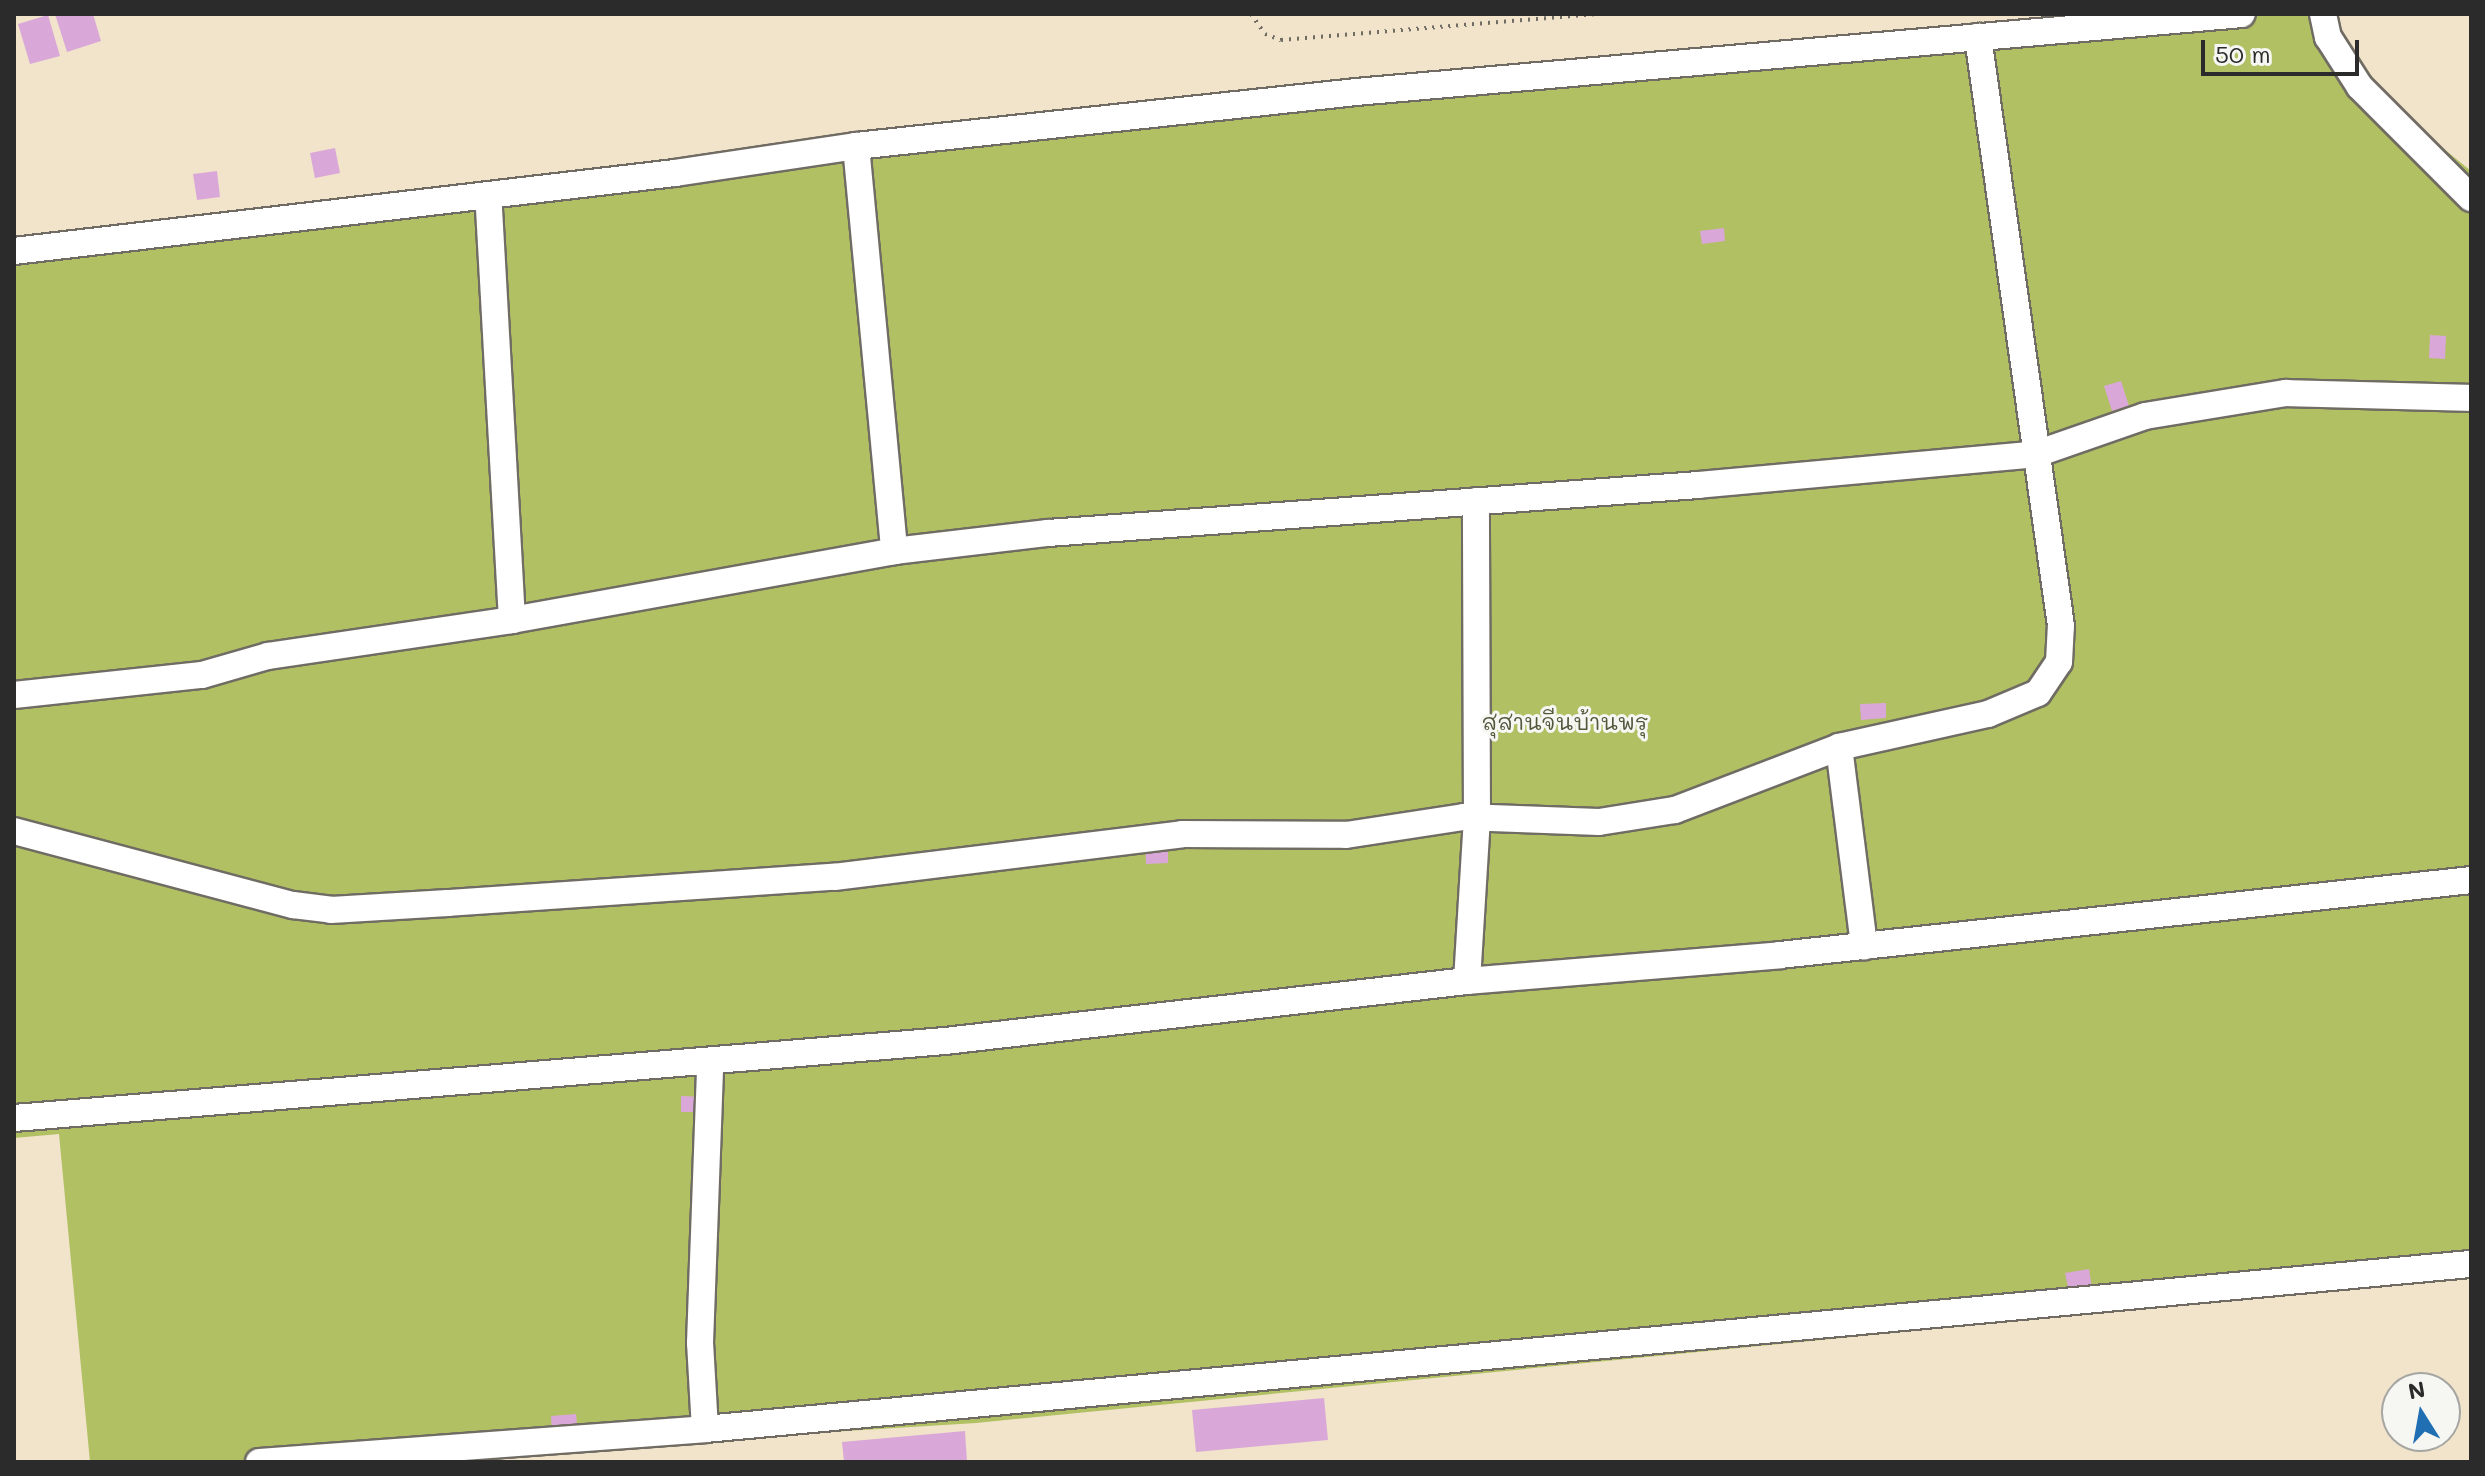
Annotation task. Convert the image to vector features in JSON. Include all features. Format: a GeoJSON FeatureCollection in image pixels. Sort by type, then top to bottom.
{"type":"FeatureCollection","features":[{"type":"Feature","properties":{"kind":"street"},"geometry":{"type":"LineString","coordinates":[[14,251],[488,196],[856,146],[1356,92],[2242,14]]}},
{"type":"Feature","properties":{"kind":"street"},"geometry":{"type":"LineString","coordinates":[[2323,14],[2328,37],[2360,87],[2471,198]]}},
{"type":"Feature","properties":{"kind":"street"},"geometry":{"type":"LineString","coordinates":[[14,831],[281,902],[331,910],[834,877],[1182,834],[1346,835],[1477,817],[1599,822],[1675,810],[1839,747],[1988,714],[2038,693],[2059,662],[2061,626],[1978,37]]}},
{"type":"Feature","properties":{"kind":"street"},"geometry":{"type":"LineString","coordinates":[[856,146],[894,551]]}},
{"type":"Feature","properties":{"kind":"street"},"geometry":{"type":"LineString","coordinates":[[488,196],[512,620]]}},
{"type":"Feature","properties":{"kind":"street"},"geometry":{"type":"LineString","coordinates":[[14,695],[202,675],[268,656],[512,620],[894,551],[1048,533],[2036,454],[2145,416],[2286,393],[2471,398]]}},
{"type":"Feature","properties":{"kind":"street"},"geometry":{"type":"LineString","coordinates":[[1467,981],[1477,817],[1476,501]]}},
{"type":"Feature","properties":{"kind":"street"},"geometry":{"type":"LineString","coordinates":[[1839,747],[1864,946]]}},
{"type":"Feature","properties":{"kind":"street"},"geometry":{"type":"LineString","coordinates":[[14,1118],[710,1064],[1467,981],[1864,946],[2471,880]]}},
{"type":"Feature","properties":{"kind":"street"},"geometry":{"type":"LineString","coordinates":[[705,1429],[700,1343],[710,1064]]}},
{"type":"Feature","properties":{"kind":"street"},"geometry":{"type":"LineString","coordinates":[[259,1462],[705,1429],[2471,1264]]}},
{"type":"Feature","properties":{"kind":"path"},"geometry":{"type":"LineString","coordinates":[[1251,14],[1265,34],[1281,40],[1594,14]]}},
{"type":"Feature","properties":{"kind":"green space","name":"สุสานจีนบ้านพรุ"},"geometry":{"type":"Polygon","coordinates":[[[2171,14],[2321,14],[2384,100],[2471,171],[2471,1276],[976,1423],[341,1462],[90,1462],[59,1134],[14,1138],[14,258],[859,154],[2171,14]]]}},
{"type":"Feature","properties":{"kind":"building"},"geometry":{"type":"Polygon","coordinates":[[[55,14],[93,14],[101,41],[67,52],[55,14]]]}},
{"type":"Feature","properties":{"kind":"building"},"geometry":{"type":"Polygon","coordinates":[[[48,15],[60,56],[30,64],[18,24],[48,15]]]}},
{"type":"Feature","properties":{"kind":"building"},"geometry":{"type":"Polygon","coordinates":[[[335,148],[340,173],[315,178],[310,153],[335,148]]]}},
{"type":"Feature","properties":{"kind":"building"},"geometry":{"type":"Polygon","coordinates":[[[217,171],[220,197],[197,200],[193,174],[217,171]]]}},
{"type":"Feature","properties":{"kind":"building"},"geometry":{"type":"Polygon","coordinates":[[[1724,228],[1725,241],[1702,244],[1700,231],[1724,228]]]}},
{"type":"Feature","properties":{"kind":"building"},"geometry":{"type":"Polygon","coordinates":[[[2430,335],[2446,336],[2445,359],[2429,358],[2430,335]]]}},
{"type":"Feature","properties":{"kind":"building"},"geometry":{"type":"Polygon","coordinates":[[[2121,381],[2129,406],[2112,411],[2104,386],[2121,381]]]}},
{"type":"Feature","properties":{"kind":"building"},"geometry":{"type":"Polygon","coordinates":[[[1886,703],[1886,718],[1861,720],[1860,704],[1886,703]]]}},
{"type":"Feature","properties":{"kind":"building"},"geometry":{"type":"Polygon","coordinates":[[[1145,842],[1168,842],[1168,863],[1146,864],[1145,842]]]}},
{"type":"Feature","properties":{"kind":"building"},"geometry":{"type":"Polygon","coordinates":[[[681,1096],[705,1097],[704,1112],[681,1112],[681,1096]]]}},
{"type":"Feature","properties":{"kind":"building"},"geometry":{"type":"Polygon","coordinates":[[[2089,1269],[2092,1288],[2069,1292],[2065,1273],[2089,1269]]]}},
{"type":"Feature","properties":{"kind":"building"},"geometry":{"type":"Polygon","coordinates":[[[1324,1398],[1328,1440],[1196,1452],[1192,1410],[1324,1398]]]}},
{"type":"Feature","properties":{"kind":"building"},"geometry":{"type":"Polygon","coordinates":[[[576,1414],[578,1433],[552,1434],[551,1416],[576,1414]]]}},
{"type":"Feature","properties":{"kind":"building"},"geometry":{"type":"Polygon","coordinates":[[[965,1431],[967,1462],[844,1462],[842,1442],[965,1431]]]}}]}
